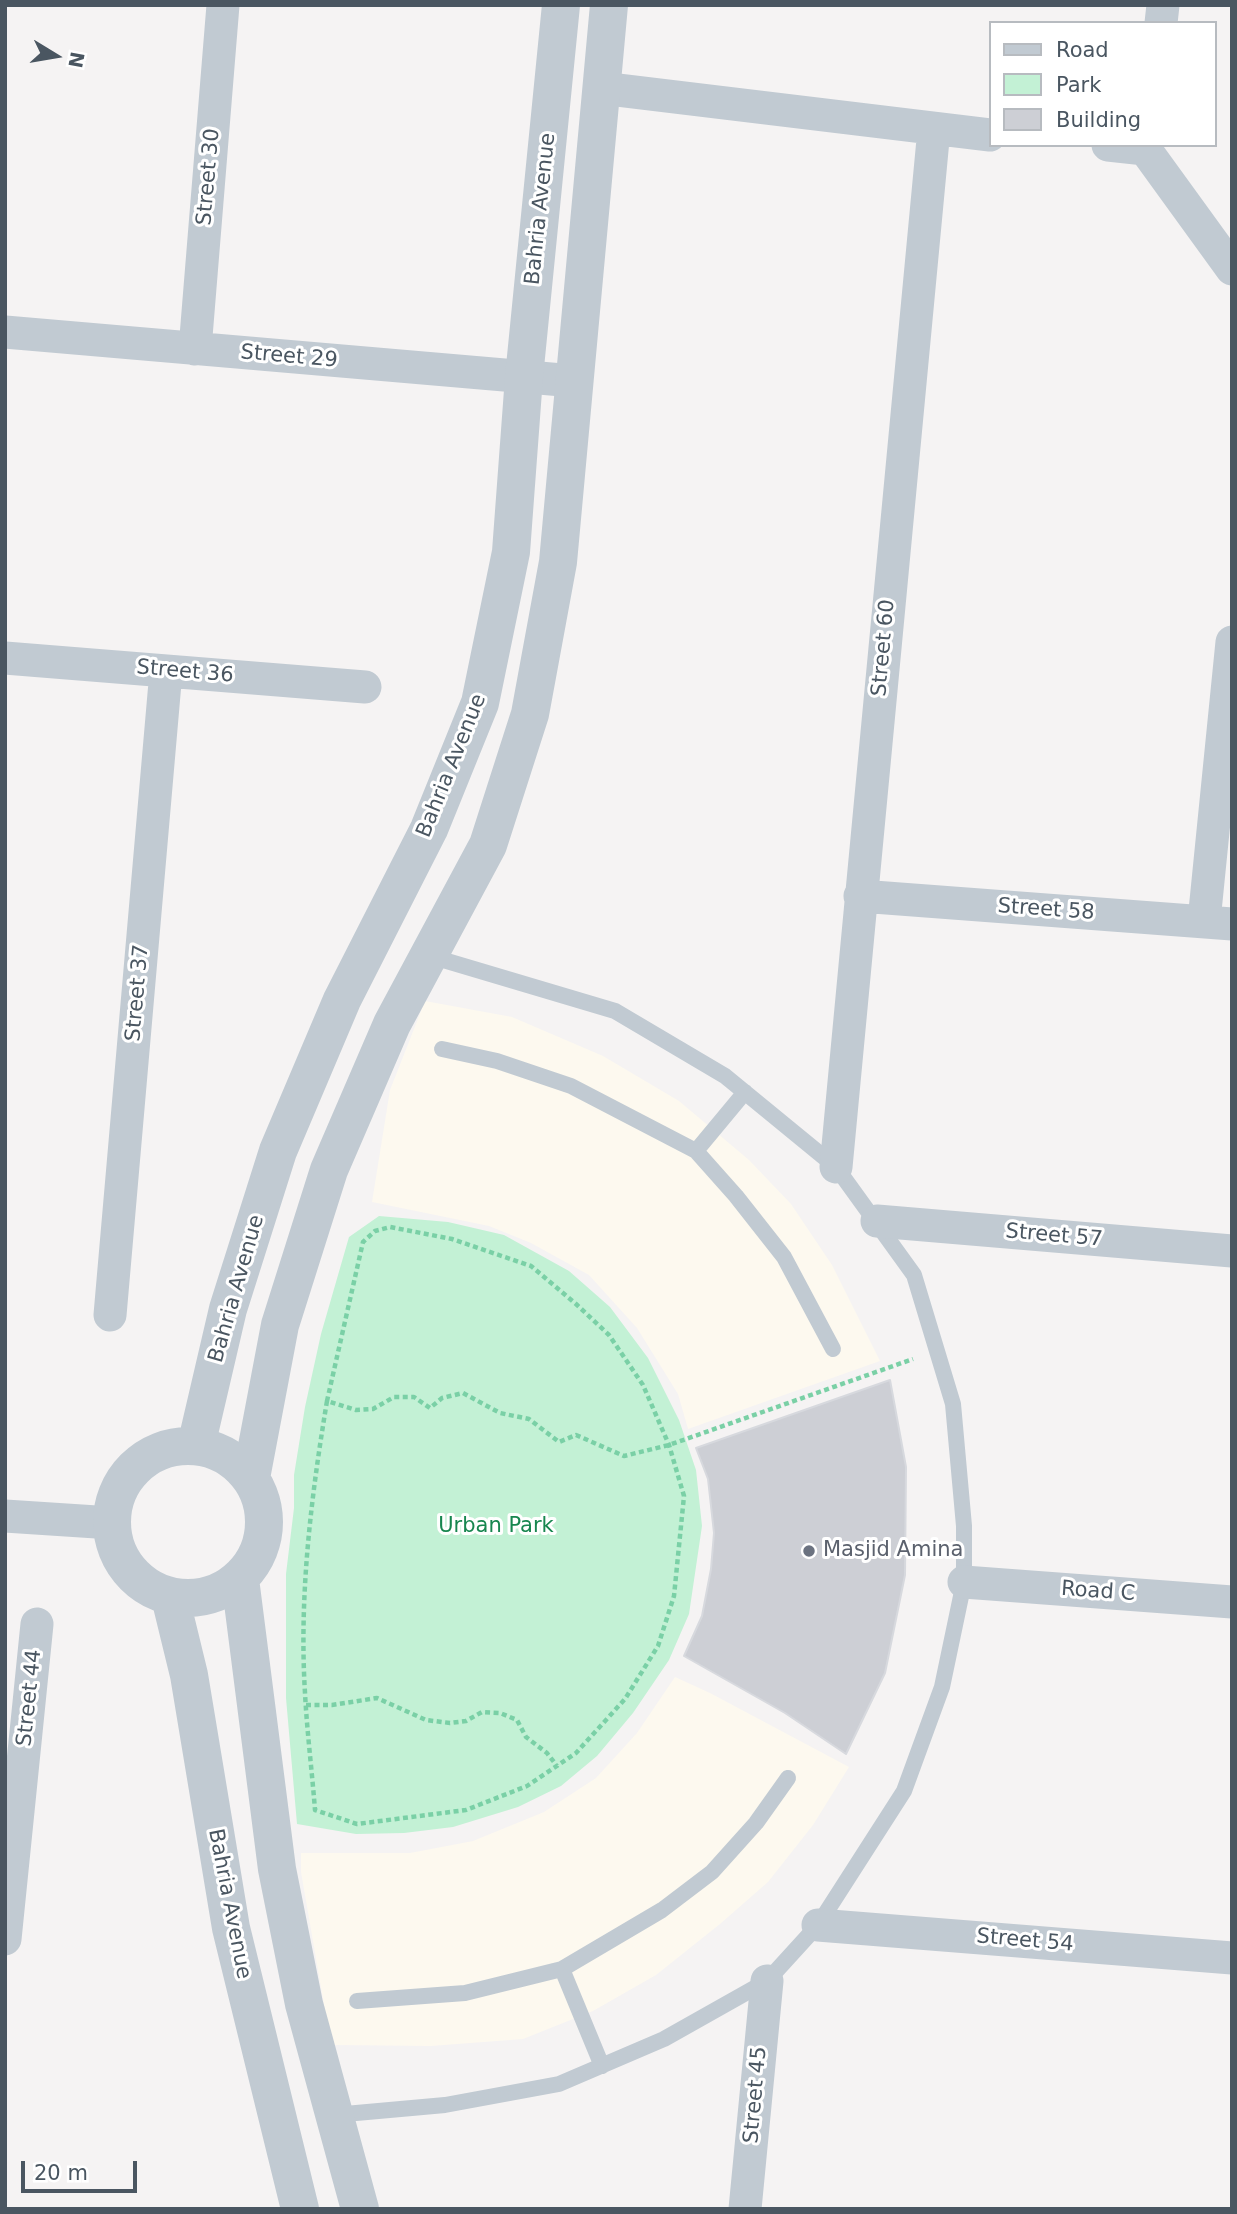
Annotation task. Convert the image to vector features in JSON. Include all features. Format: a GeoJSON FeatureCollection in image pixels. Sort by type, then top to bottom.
{"type":"FeatureCollection","features":[{"type":"Feature","properties":{"kind":"street","name":"Street 30"},"geometry":{"type":"LineString","coordinates":[[195,349],[223,5]]}},
{"type":"Feature","properties":{"kind":"street","name":"Bahria Avenue"},"geometry":{"type":"LineString","coordinates":[[196,1446],[228,1310],[278,1151],[342,1000],[429,829],[480,703],[510,552],[524,377],[561,5]]}},
{"type":"Feature","properties":{"kind":"street"},"geometry":{"type":"LineString","coordinates":[[251,1478],[280,1325],[329,1170],[391,1024],[488,845],[530,714],[558,562],[609,5]]}},
{"type":"Feature","properties":{"kind":"street"},"geometry":{"type":"LineString","coordinates":[[601,88],[988,135]]}},
{"type":"Feature","properties":{"kind":"street","name":"Street 60"},"geometry":{"type":"LineString","coordinates":[[836,1167],[934,129]]}},
{"type":"Feature","properties":{"kind":"street"},"geometry":{"type":"LineString","coordinates":[[1145,147],[1232,269]]}},
{"type":"Feature","properties":{"kind":"street","name":"Street 29"},"geometry":{"type":"LineString","coordinates":[[5,332],[574,381]]}},
{"type":"Feature","properties":{"kind":"street"},"geometry":{"type":"LineString","coordinates":[[1218,922],[1232,642]]}},
{"type":"Feature","properties":{"kind":"street","name":"Street 36"},"geometry":{"type":"LineString","coordinates":[[5,658],[365,687]]}},
{"type":"Feature","properties":{"kind":"street","name":"Street 37"},"geometry":{"type":"LineString","coordinates":[[110,1315],[166,671]]}},
{"type":"Feature","properties":{"kind":"street","name":"Street 58"},"geometry":{"type":"LineString","coordinates":[[860,896],[1218,922]]}},
{"type":"Feature","properties":{"kind":"street","name":"Street 57"},"geometry":{"type":"LineString","coordinates":[[877,1221],[1232,1251]]}},
{"type":"Feature","properties":{"kind":"street"},"geometry":{"type":"LineString","coordinates":[[196,1446],[217,1451],[236,1462],[251,1478],[260,1497],[265,1519],[264,1530],[254,1562],[240,1579],[219,1593],[195,1599],[170,1597],[147,1587],[128,1570],[116,1548],[112,1523],[116,1498],[128,1475],[147,1458],[170,1448],[196,1446]]}},
{"type":"Feature","properties":{"kind":"street"},"geometry":{"type":"LineString","coordinates":[[5,1516],[112,1523]]}},
{"type":"Feature","properties":{"kind":"street"},"geometry":{"type":"LineString","coordinates":[[240,1579],[276,1869],[304,2004],[360,2209]]}},
{"type":"Feature","properties":{"kind":"street","name":"Road C"},"geometry":{"type":"LineString","coordinates":[[964,1582],[1232,1602]]}},
{"type":"Feature","properties":{"kind":"street","name":"Bahria Avenue"},"geometry":{"type":"LineString","coordinates":[[170,1597],[189,1675],[231,1928],[300,2209]]}},
{"type":"Feature","properties":{"kind":"street","name":"Street 44"},"geometry":{"type":"LineString","coordinates":[[5,1939],[37,1624]]}},
{"type":"Feature","properties":{"kind":"street","name":"Street 54"},"geometry":{"type":"LineString","coordinates":[[818,1924],[1232,1958]]}},
{"type":"Feature","properties":{"kind":"street","name":"Street 45"},"geometry":{"type":"LineString","coordinates":[[745,2209],[767,1982]]}},
{"type":"Feature","properties":{"kind":"lane"},"geometry":{"type":"LineString","coordinates":[[333,2115],[445,2105],[559,2084],[664,2039],[767,1982],[818,1924],[904,1791],[942,1688],[964,1582],[964,1527],[953,1404],[914,1275],[836,1167],[725,1076],[615,1011],[430,956]]}},
{"type":"Feature","properties":{"kind":"lane"},"geometry":{"type":"LineString","coordinates":[[442,1049],[496,1061],[571,1086],[696,1151],[784,1256],[833,1349]]}},
{"type":"Feature","properties":{"kind":"lane"},"geometry":{"type":"LineString","coordinates":[[696,1151],[745,1092]]}},
{"type":"Feature","properties":{"kind":"lane"},"geometry":{"type":"LineString","coordinates":[[357,2001],[465,1993],[562,1969],[662,1910],[712,1872],[756,1823],[788,1778]]}},
{"type":"Feature","properties":{"kind":"lane"},"geometry":{"type":"LineString","coordinates":[[562,1969],[602,2066]]}},
{"type":"Feature","properties":{"kind":"path"},"geometry":{"type":"LineString","coordinates":[[390,1227],[452,1239],[531,1266],[609,1335],[643,1385],[669,1445],[684,1496],[674,1596],[658,1646],[625,1699],[576,1753],[527,1786],[466,1810],[357,1824],[315,1810],[306,1705],[307,1549],[327,1401],[363,1242],[375,1231],[390,1227]]}},
{"type":"Feature","properties":{"kind":"path"},"geometry":{"type":"LineString","coordinates":[[327,1401],[356,1410],[373,1409],[394,1397],[414,1397],[430,1408],[442,1398],[463,1393],[500,1413],[529,1419],[559,1442],[576,1435],[624,1456],[669,1445],[937,1350]]}},
{"type":"Feature","properties":{"kind":"path"},"geometry":{"type":"LineString","coordinates":[[306,1705],[332,1705],[377,1699],[426,1720],[450,1723],[466,1721],[482,1712],[500,1713],[517,1720],[526,1737],[547,1753],[557,1766]]}},
{"type":"Feature","properties":{"kind":"shaded area"},"geometry":{"type":"Polygon","coordinates":[[[425,1001],[512,1017],[603,1056],[679,1101],[749,1160],[791,1204],[832,1265],[880,1361],[688,1429],[678,1394],[637,1328],[589,1275],[531,1243],[489,1226],[372,1202],[390,1090],[425,1001]]]}},
{"type":"Feature","properties":{"kind":"shaded area"},"geometry":{"type":"Polygon","coordinates":[[[675,1677],[849,1767],[813,1825],[768,1882],[656,1975],[593,2011],[523,2039],[431,2046],[331,2045],[301,1872],[301,1853],[410,1853],[473,1841],[544,1812],[596,1778],[637,1733],[675,1677]]]}},
{"type":"Feature","properties":{"kind":"green space","name":"Urban Park"},"geometry":{"type":"Polygon","coordinates":[[[379,1216],[448,1222],[504,1235],[569,1271],[610,1307],[648,1358],[679,1420],[696,1470],[702,1526],[689,1614],[669,1660],[633,1713],[597,1756],[561,1786],[518,1807],[453,1827],[404,1833],[356,1834],[297,1824],[286,1698],[286,1574],[294,1508],[294,1475],[321,1334],[349,1237],[379,1216]]]}},
{"type":"Feature","properties":{"kind":"building","name":"Masjid Amina"},"geometry":{"type":"Polygon","coordinates":[[[890,1380],[906,1467],[905,1575],[885,1673],[846,1754],[785,1713],[684,1656],[702,1616],[711,1569],[714,1533],[708,1479],[696,1448],[890,1380]]]}},
{"type":"Feature","properties":{"kind":"place","name":"Masjid Amina"},"geometry":{"type":"Point","coordinates":[809,1551]}}]}
